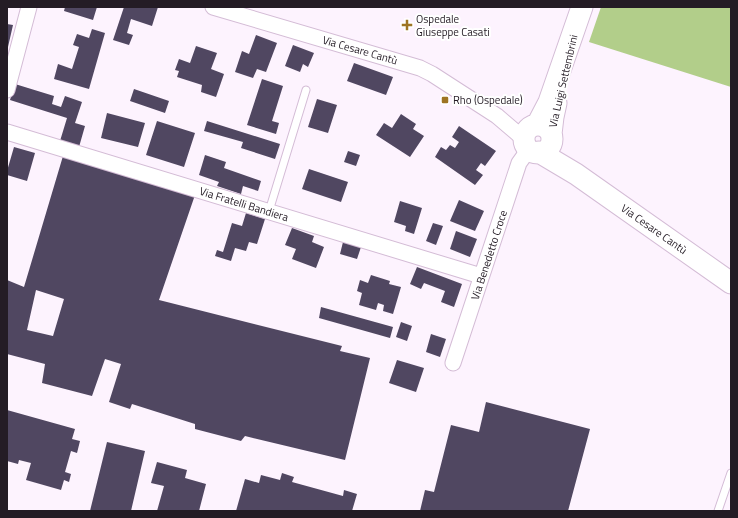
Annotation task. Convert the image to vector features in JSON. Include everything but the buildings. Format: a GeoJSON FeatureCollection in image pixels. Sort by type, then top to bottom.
{"type":"FeatureCollection","features":[{"type":"Feature","properties":{"kind":"street"},"geometry":{"type":"LineString","coordinates":[[7,90],[28,7]]}},
{"type":"Feature","properties":{"kind":"street","name":"Via Cesare Cantù"},"geometry":{"type":"LineString","coordinates":[[213,7],[420,68],[432,74],[497,116],[538,138],[576,174],[731,284]]}},
{"type":"Feature","properties":{"kind":"street","name":"Via Luigi Settembrini"},"geometry":{"type":"LineString","coordinates":[[538,138],[582,7]]}},
{"type":"Feature","properties":{"kind":"street","name":"Via Fratelli Bandiera"},"geometry":{"type":"LineString","coordinates":[[7,132],[481,276]]}},
{"type":"Feature","properties":{"kind":"street","name":"Via Benedetto Croce"},"geometry":{"type":"LineString","coordinates":[[452,363],[519,163],[538,138]]}},
{"type":"Feature","properties":{"kind":"lane"},"geometry":{"type":"LineString","coordinates":[[269,211],[306,90]]}},
{"type":"Feature","properties":{"kind":"lane"},"geometry":{"type":"LineString","coordinates":[[718,511],[731,473]]}},
{"type":"Feature","properties":{"kind":"green space"},"geometry":{"type":"Polygon","coordinates":[[[601,7],[731,7],[731,87],[589,42],[601,7]]]}},
{"type":"Feature","properties":{"kind":"place","name":"Ospedale Giuseppe Casati"},"geometry":{"type":"Point","coordinates":[407,25]}},
{"type":"Feature","properties":{"kind":"place","name":"Rho (Ospedale)"},"geometry":{"type":"Point","coordinates":[445,100]}}]}
